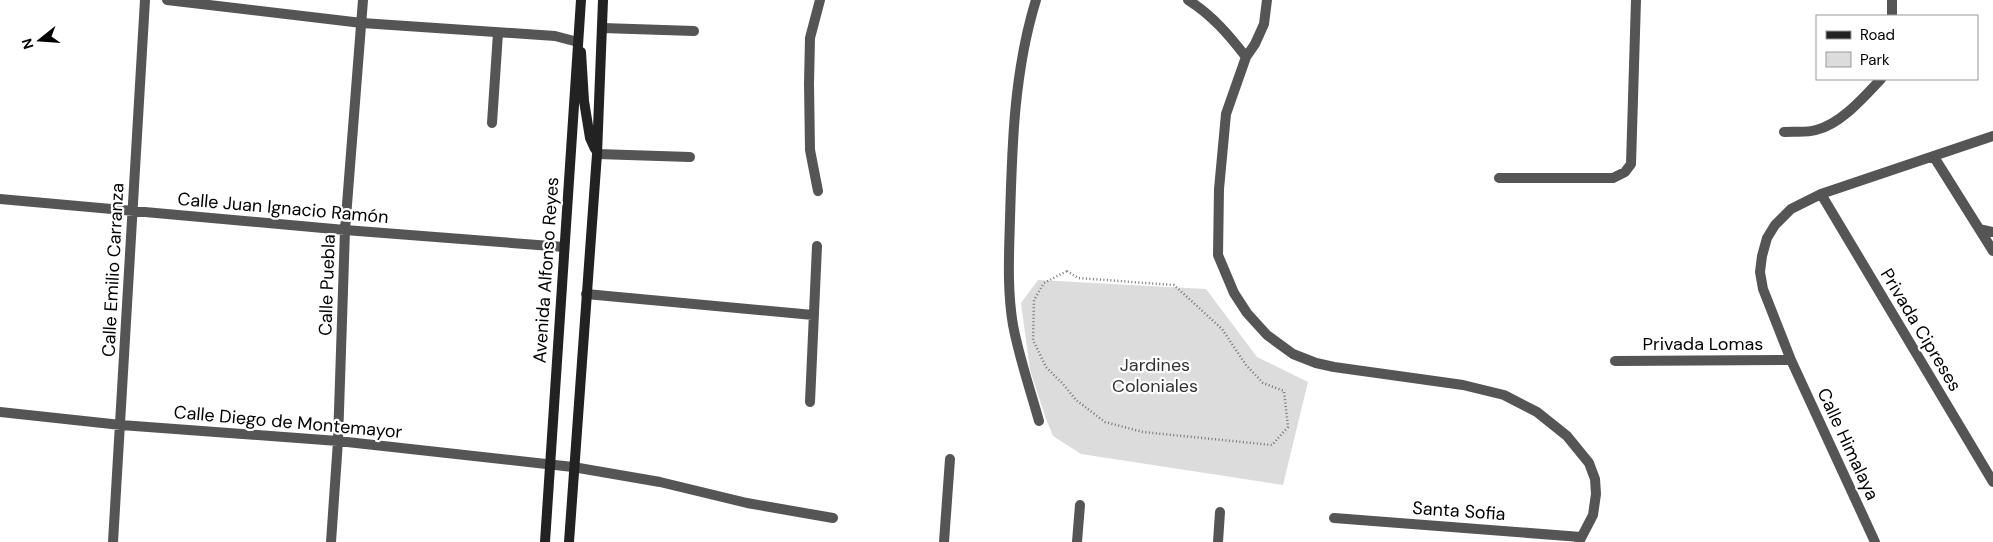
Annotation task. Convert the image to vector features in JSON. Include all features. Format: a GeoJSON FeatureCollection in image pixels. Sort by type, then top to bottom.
{"type":"FeatureCollection","features":[{"type":"Feature","properties":{"kind":"main road","name":"Avenida Alfonso Reyes"},"geometry":{"type":"LineString","coordinates":[[545,542],[581,0]]}},
{"type":"Feature","properties":{"kind":"main road"},"geometry":{"type":"LineString","coordinates":[[569,542],[597,154],[603,0]]}},
{"type":"Feature","properties":{"kind":"main road"},"geometry":{"type":"LineString","coordinates":[[578,42],[582,59],[587,122],[597,154]]}},
{"type":"Feature","properties":{"kind":"street","name":"Calle Emilio Carranza"},"geometry":{"type":"LineString","coordinates":[[113,542],[145,0]]}},
{"type":"Feature","properties":{"kind":"street"},"geometry":{"type":"LineString","coordinates":[[166,0],[362,23],[555,36],[578,42]]}},
{"type":"Feature","properties":{"kind":"street","name":"Calle Puebla"},"geometry":{"type":"LineString","coordinates":[[331,542],[338,441],[345,230],[363,0]]}},
{"type":"Feature","properties":{"kind":"street"},"geometry":{"type":"LineString","coordinates":[[818,191],[810,150],[809,84],[810,38],[820,0]]}},
{"type":"Feature","properties":{"kind":"street"},"geometry":{"type":"LineString","coordinates":[[1036,0],[1021,56],[1016,105],[1011,174],[1008,287],[1013,326],[1039,421]]}},
{"type":"Feature","properties":{"kind":"street"},"geometry":{"type":"LineString","coordinates":[[1188,0],[1214,20],[1246,57]]}},
{"type":"Feature","properties":{"kind":"street"},"geometry":{"type":"LineString","coordinates":[[1268,0],[1264,24],[1255,44],[1246,57],[1226,114],[1219,189],[1218,255],[1234,293],[1247,313],[1267,335],[1293,354],[1316,363],[1334,367],[1463,385],[1504,395],[1537,412],[1567,436],[1589,463],[1595,478],[1596,494],[1592,515],[1580,540]]}},
{"type":"Feature","properties":{"kind":"street"},"geometry":{"type":"LineString","coordinates":[[1499,178],[1595,179],[1614,178],[1625,172],[1631,164],[1636,0]]}},
{"type":"Feature","properties":{"kind":"street"},"geometry":{"type":"LineString","coordinates":[[1892,0],[1892,15]]}},
{"type":"Feature","properties":{"kind":"street"},"geometry":{"type":"LineString","coordinates":[[602,28],[694,31]]}},
{"type":"Feature","properties":{"kind":"street"},"geometry":{"type":"LineString","coordinates":[[492,123],[498,33]]}},
{"type":"Feature","properties":{"kind":"street"},"geometry":{"type":"LineString","coordinates":[[1784,132],[1815,131],[1827,126],[1856,105],[1880,80]]}},
{"type":"Feature","properties":{"kind":"street","name":"Calle Himalaya"},"geometry":{"type":"LineString","coordinates":[[1875,542],[1790,360],[1763,289],[1760,272],[1767,238],[1775,226],[1792,209],[1821,194],[1993,136]]}},
{"type":"Feature","properties":{"kind":"street"},"geometry":{"type":"LineString","coordinates":[[597,154],[690,157]]}},
{"type":"Feature","properties":{"kind":"street"},"geometry":{"type":"LineString","coordinates":[[1934,157],[1993,251]]}},
{"type":"Feature","properties":{"kind":"street","name":"Privada Cipreses"},"geometry":{"type":"LineString","coordinates":[[1821,194],[1993,482]]}},
{"type":"Feature","properties":{"kind":"street","name":"Calle Juan Ignacio Ramón"},"geometry":{"type":"LineString","coordinates":[[0,199],[345,230],[564,246]]}},
{"type":"Feature","properties":{"kind":"street"},"geometry":{"type":"LineString","coordinates":[[1979,229],[1993,232]]}},
{"type":"Feature","properties":{"kind":"street"},"geometry":{"type":"LineString","coordinates":[[810,402],[812,315],[817,246]]}},
{"type":"Feature","properties":{"kind":"street"},"geometry":{"type":"LineString","coordinates":[[586,294],[812,315]]}},
{"type":"Feature","properties":{"kind":"street","name":"Privada Lomas"},"geometry":{"type":"LineString","coordinates":[[1615,361],[1790,360]]}},
{"type":"Feature","properties":{"kind":"street","name":"Calle Diego de Montemayor"},"geometry":{"type":"LineString","coordinates":[[0,412],[121,425],[338,441],[574,467],[660,482],[747,503],[833,518]]}},
{"type":"Feature","properties":{"kind":"street"},"geometry":{"type":"LineString","coordinates":[[944,542],[950,459]]}},
{"type":"Feature","properties":{"kind":"street"},"geometry":{"type":"LineString","coordinates":[[1077,542],[1080,505]]}},
{"type":"Feature","properties":{"kind":"street"},"geometry":{"type":"LineString","coordinates":[[1218,542],[1220,512]]}},
{"type":"Feature","properties":{"kind":"street","name":"Santa Sofia"},"geometry":{"type":"LineString","coordinates":[[1334,518],[1580,540]]}},
{"type":"Feature","properties":{"kind":"path"},"geometry":{"type":"LineString","coordinates":[[1067,272],[1078,278],[1174,285],[1222,329],[1246,365],[1263,383],[1284,391],[1288,427],[1272,445],[1143,432],[1105,422],[1076,400],[1046,367],[1033,340],[1034,300],[1044,283],[1067,272]]}},
{"type":"Feature","properties":{"kind":"green space","name":"Jardines Coloniales"},"geometry":{"type":"Polygon","coordinates":[[[1038,280],[1206,289],[1257,357],[1308,382],[1283,485],[1081,454],[1053,436],[1030,370],[1021,303],[1038,280]]]}}]}
